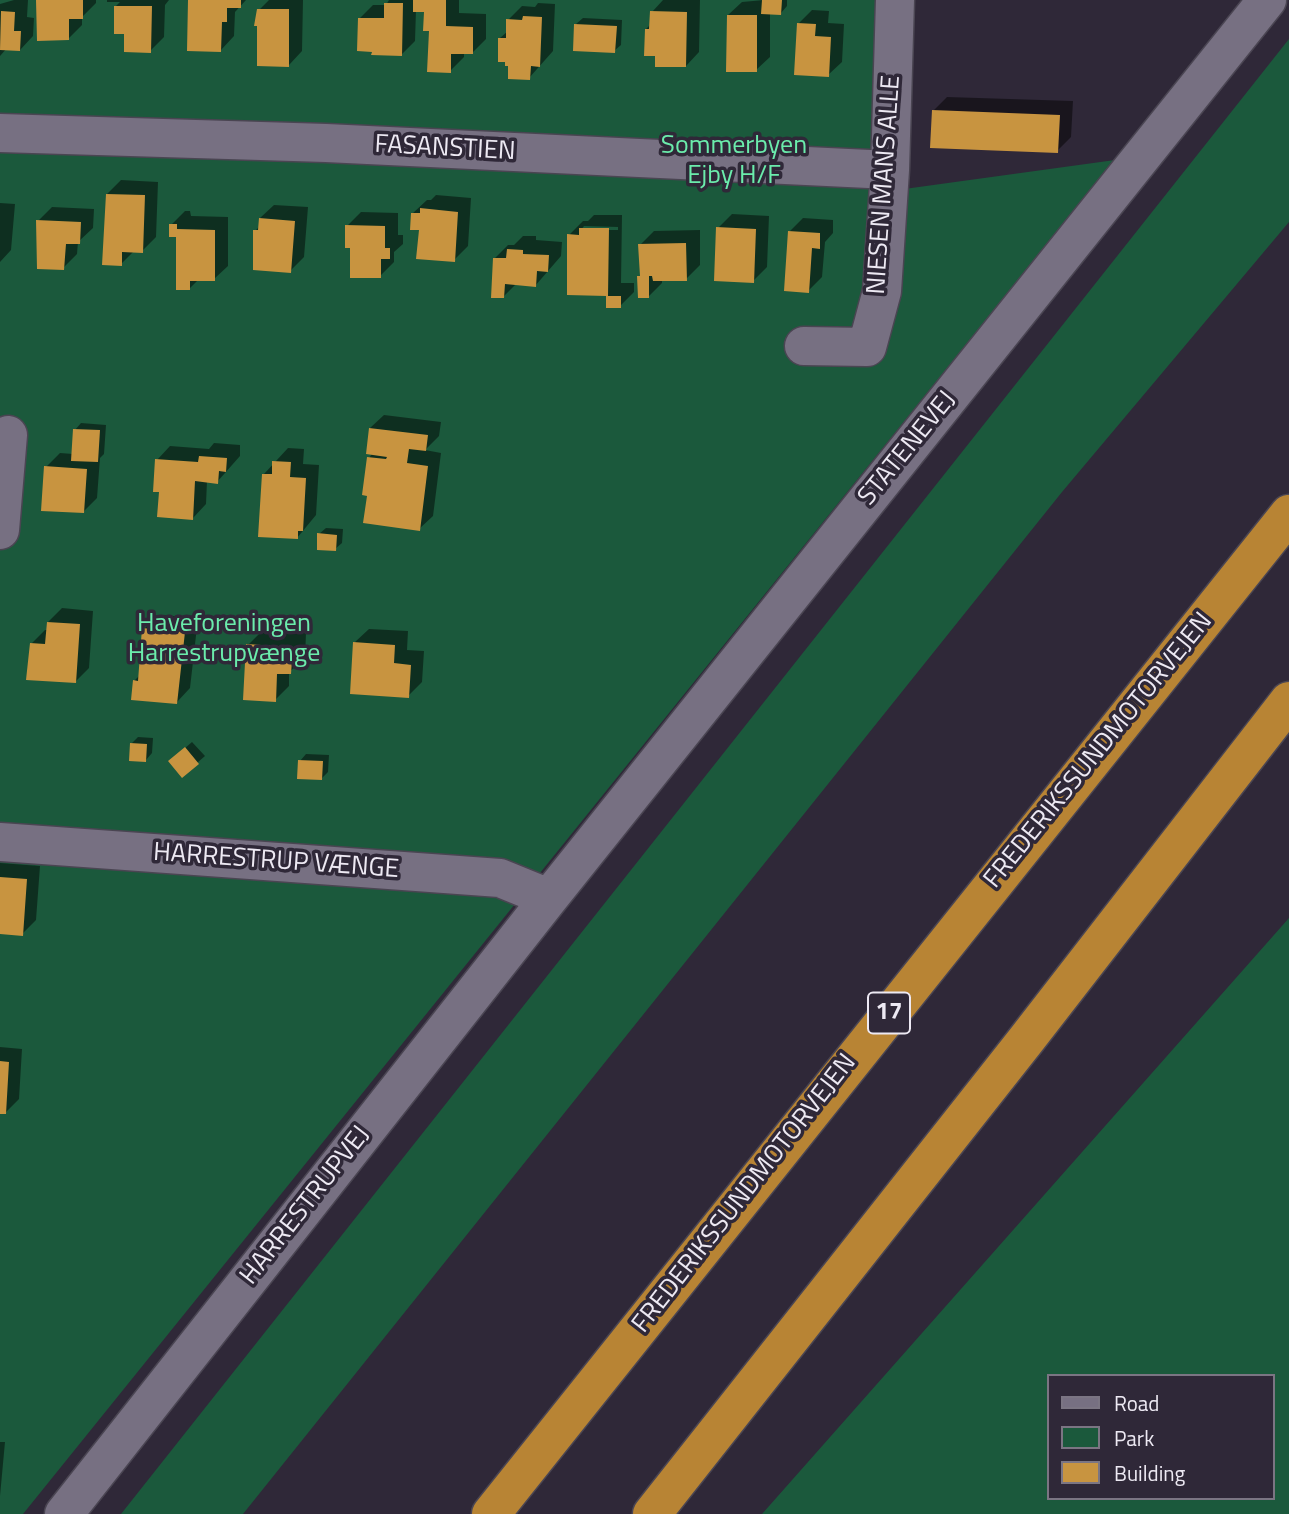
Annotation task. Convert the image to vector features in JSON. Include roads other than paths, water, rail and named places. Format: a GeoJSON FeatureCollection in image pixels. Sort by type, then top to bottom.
{"type":"FeatureCollection","features":[{"type":"Feature","properties":{"kind":"highway","name":"FREDERIKSSUNDMOTORVEJEN"},"geometry":{"type":"LineString","coordinates":[[491,1514],[1289,514]]}},
{"type":"Feature","properties":{"kind":"highway"},"geometry":{"type":"LineString","coordinates":[[652,1514],[1289,701]]}},
{"type":"Feature","properties":{"kind":"street","name":"NIESEN MANS ALLE"},"geometry":{"type":"LineString","coordinates":[[804,346],[867,347],[882,291],[890,170],[895,0]]}},
{"type":"Feature","properties":{"kind":"street","name":"STATENEVEJ"},"geometry":{"type":"LineString","coordinates":[[549,898],[1267,0]]}},
{"type":"Feature","properties":{"kind":"street","name":"FASANSTIEN"},"geometry":{"type":"LineString","coordinates":[[0,133],[340,144],[890,170]]}},
{"type":"Feature","properties":{"kind":"street"},"geometry":{"type":"LineString","coordinates":[[0,530],[8,435]]}},
{"type":"Feature","properties":{"kind":"street","name":"HARRESTRUP VÆNGE"},"geometry":{"type":"LineString","coordinates":[[0,842],[500,878],[549,898]]}},
{"type":"Feature","properties":{"kind":"street","name":"HARRESTRUPVEJ"},"geometry":{"type":"LineString","coordinates":[[64,1514],[549,898]]}},
{"type":"Feature","properties":{"kind":"park label","name":"Sommerbyen Ejby H/F"},"geometry":{"type":"Point","coordinates":[734,162]}},
{"type":"Feature","properties":{"kind":"park label","name":"Haveforeningen Harrestrupvænge"},"geometry":{"type":"Point","coordinates":[224,640]}}]}
